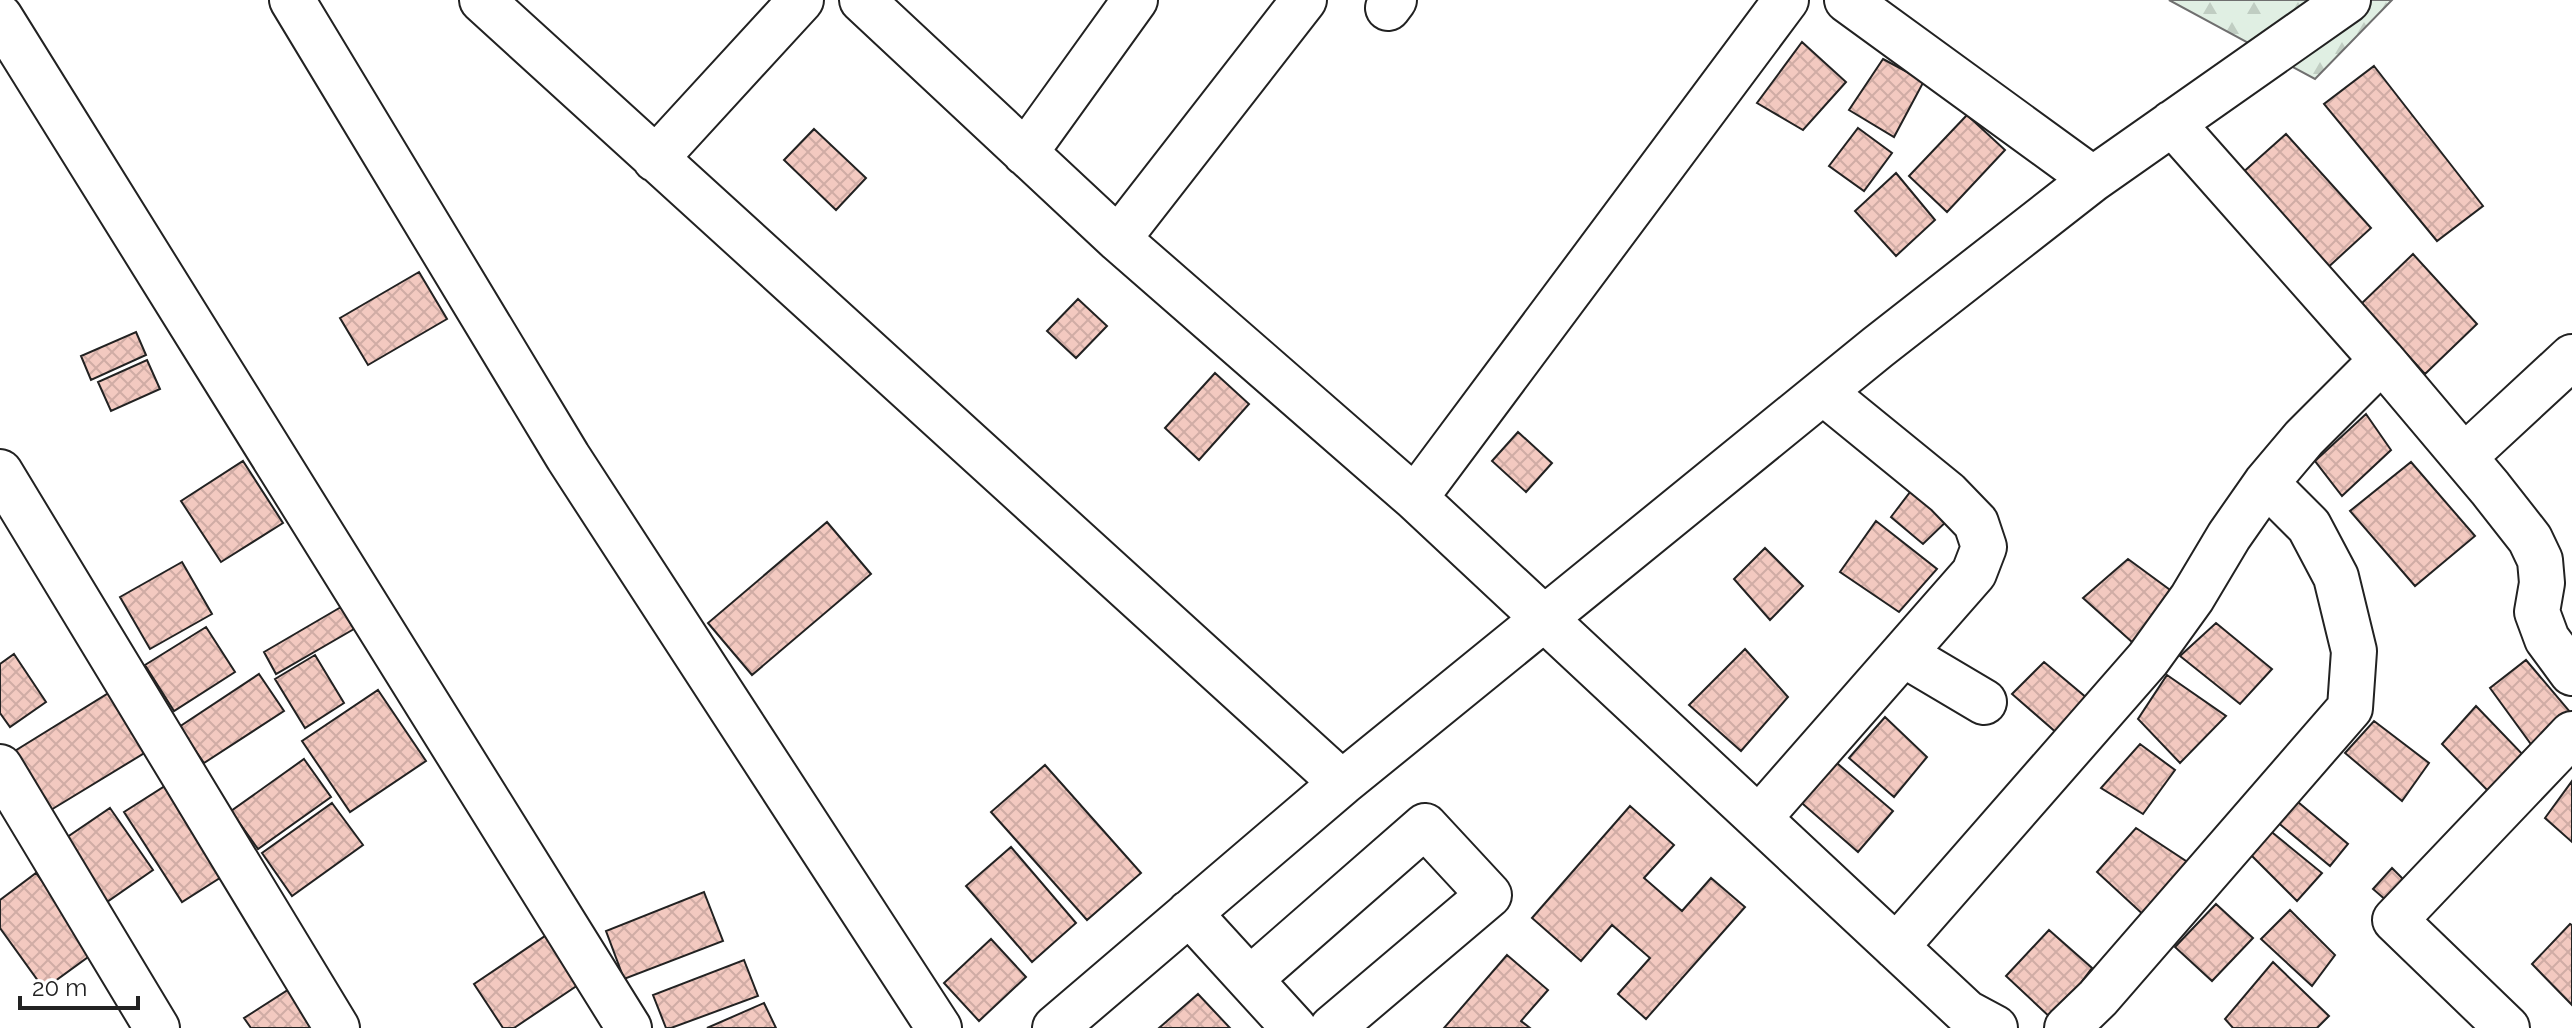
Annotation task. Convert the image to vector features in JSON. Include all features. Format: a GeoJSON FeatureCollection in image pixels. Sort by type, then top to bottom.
{"type":"FeatureCollection","features":[{"type":"Feature","properties":{"kind":"street"},"geometry":{"type":"LineString","coordinates":[[292,0],[568,457],[939,1028]]}},
{"type":"Feature","properties":{"kind":"street"},"geometry":{"type":"LineString","coordinates":[[482,0],[1342,783]]}},
{"type":"Feature","properties":{"kind":"street"},"geometry":{"type":"LineString","coordinates":[[655,159],[801,0]]}},
{"type":"Feature","properties":{"kind":"street"},"geometry":{"type":"LineString","coordinates":[[862,0],[1118,239],[1415,498],[1546,618],[1967,1013],[1995,1028]]}},
{"type":"Feature","properties":{"kind":"street"},"geometry":{"type":"LineString","coordinates":[[1025,153],[1135,0]]}},
{"type":"Feature","properties":{"kind":"street"},"geometry":{"type":"LineString","coordinates":[[1118,239],[1304,0]]}},
{"type":"Feature","properties":{"kind":"street"},"geometry":{"type":"LineString","coordinates":[[1415,498],[1786,0]]}},
{"type":"Feature","properties":{"kind":"street"},"geometry":{"type":"LineString","coordinates":[[1847,0],[2093,179]]}},
{"type":"Feature","properties":{"kind":"street"},"geometry":{"type":"LineString","coordinates":[[1055,1028],[1342,783],[1823,392],[2093,179],[2348,0]]}},
{"type":"Feature","properties":{"kind":"street"},"geometry":{"type":"LineString","coordinates":[[0,17],[629,1028]]}},
{"type":"Feature","properties":{"kind":"street"},"geometry":{"type":"LineString","coordinates":[[2172,123],[2382,360],[2530,539],[2540,560],[2542,583],[2537,612],[2547,639],[2572,673]]}},
{"type":"Feature","properties":{"kind":"street"},"geometry":{"type":"LineString","coordinates":[[2464,457],[2572,357]]}},
{"type":"Feature","properties":{"kind":"street"},"geometry":{"type":"LineString","coordinates":[[1896,947],[2148,659],[2192,598],[2229,536],[2266,483],[2304,438],[2382,360]]}},
{"type":"Feature","properties":{"kind":"street"},"geometry":{"type":"LineString","coordinates":[[1759,818],[1974,573],[1984,547],[1976,523],[1947,493],[1823,392]]}},
{"type":"Feature","properties":{"kind":"street"},"geometry":{"type":"LineString","coordinates":[[0,472],[337,1028]]}},
{"type":"Feature","properties":{"kind":"street"},"geometry":{"type":"LineString","coordinates":[[2067,1028],[2098,998],[2350,708],[2354,651],[2336,577],[2309,526],[2266,483]]}},
{"type":"Feature","properties":{"kind":"street"},"geometry":{"type":"LineString","coordinates":[[1903,654],[1984,702]]}},
{"type":"Feature","properties":{"kind":"street"},"geometry":{"type":"LineString","coordinates":[[2507,1028],[2395,920],[2572,734]]}},
{"type":"Feature","properties":{"kind":"street"},"geometry":{"type":"LineString","coordinates":[[0,767],[157,1028]]}},
{"type":"Feature","properties":{"kind":"street"},"geometry":{"type":"LineString","coordinates":[[1250,979],[1425,826],[1489,895],[1332,1028]]}},
{"type":"Feature","properties":{"kind":"street"},"geometry":{"type":"LineString","coordinates":[[1189,913],[1294,1028]]}},
{"type":"Feature","properties":{"kind":"green space"},"geometry":{"type":"Polygon","coordinates":[[[2169,0],[2392,0],[2315,79],[2169,0]]]}},
{"type":"Feature","properties":{"kind":"building"},"geometry":{"type":"Polygon","coordinates":[[[1802,42],[1846,82],[1803,130],[1757,103],[1802,42]]]}},
{"type":"Feature","properties":{"kind":"building"},"geometry":{"type":"Polygon","coordinates":[[[1883,59],[1924,81],[1894,137],[1849,110],[1883,59]]]}},
{"type":"Feature","properties":{"kind":"building"},"geometry":{"type":"Polygon","coordinates":[[[2374,66],[2483,206],[2437,241],[2324,104],[2374,66]]]}},
{"type":"Feature","properties":{"kind":"building"},"geometry":{"type":"Polygon","coordinates":[[[1967,115],[2005,150],[1947,212],[1909,176],[1967,115]]]}},
{"type":"Feature","properties":{"kind":"building"},"geometry":{"type":"Polygon","coordinates":[[[1858,128],[1892,153],[1864,191],[1829,166],[1858,128]]]}},
{"type":"Feature","properties":{"kind":"building"},"geometry":{"type":"Polygon","coordinates":[[[814,129],[866,178],[836,210],[784,160],[814,129]]]}},
{"type":"Feature","properties":{"kind":"building"},"geometry":{"type":"Polygon","coordinates":[[[2286,134],[2371,228],[2324,271],[2241,174],[2286,134]]]}},
{"type":"Feature","properties":{"kind":"building"},"geometry":{"type":"Polygon","coordinates":[[[1896,173],[1935,220],[1896,256],[1855,211],[1896,173]]]}},
{"type":"Feature","properties":{"kind":"building"},"geometry":{"type":"Polygon","coordinates":[[[2413,254],[2477,324],[2425,374],[2361,304],[2413,254]]]}},
{"type":"Feature","properties":{"kind":"building"},"geometry":{"type":"Polygon","coordinates":[[[419,272],[447,319],[368,365],[340,318],[419,272]]]}},
{"type":"Feature","properties":{"kind":"building"},"geometry":{"type":"Polygon","coordinates":[[[1078,299],[1107,326],[1076,358],[1047,331],[1078,299]]]}},
{"type":"Feature","properties":{"kind":"building"},"geometry":{"type":"Polygon","coordinates":[[[136,332],[146,355],[91,380],[81,356],[136,332]]]}},
{"type":"Feature","properties":{"kind":"building"},"geometry":{"type":"Polygon","coordinates":[[[147,360],[160,389],[111,411],[98,382],[147,360]]]}},
{"type":"Feature","properties":{"kind":"building"},"geometry":{"type":"Polygon","coordinates":[[[1215,373],[1249,404],[1199,460],[1165,428],[1215,373]]]}},
{"type":"Feature","properties":{"kind":"building"},"geometry":{"type":"Polygon","coordinates":[[[2366,414],[2391,450],[2342,496],[2315,461],[2366,414]]]}},
{"type":"Feature","properties":{"kind":"building"},"geometry":{"type":"Polygon","coordinates":[[[1518,432],[1552,463],[1526,492],[1492,461],[1518,432]]]}},
{"type":"Feature","properties":{"kind":"building"},"geometry":{"type":"Polygon","coordinates":[[[243,461],[283,523],[221,562],[181,501],[243,461]]]}},
{"type":"Feature","properties":{"kind":"building"},"geometry":{"type":"Polygon","coordinates":[[[2411,462],[2475,536],[2415,586],[2350,511],[2411,462]]]}},
{"type":"Feature","properties":{"kind":"building"},"geometry":{"type":"Polygon","coordinates":[[[1917,483],[1955,513],[1923,544],[1891,517],[1917,483]]]}},
{"type":"Feature","properties":{"kind":"building"},"geometry":{"type":"Polygon","coordinates":[[[1876,521],[1937,569],[1899,612],[1840,572],[1876,521]]]}},
{"type":"Feature","properties":{"kind":"building"},"geometry":{"type":"Polygon","coordinates":[[[827,522],[871,574],[752,675],[708,623],[827,522]]]}},
{"type":"Feature","properties":{"kind":"building"},"geometry":{"type":"Polygon","coordinates":[[[1765,548],[1803,586],[1770,620],[1734,579],[1765,548]]]}},
{"type":"Feature","properties":{"kind":"building"},"geometry":{"type":"Polygon","coordinates":[[[2128,559],[2181,598],[2142,651],[2083,598],[2128,559]]]}},
{"type":"Feature","properties":{"kind":"building"},"geometry":{"type":"Polygon","coordinates":[[[182,562],[212,614],[150,649],[120,597],[182,562]]]}},
{"type":"Feature","properties":{"kind":"building"},"geometry":{"type":"Polygon","coordinates":[[[341,607],[354,629],[276,674],[264,652],[341,607]]]}},
{"type":"Feature","properties":{"kind":"building"},"geometry":{"type":"Polygon","coordinates":[[[2216,623],[2272,669],[2240,704],[2180,656],[2216,623]]]}},
{"type":"Feature","properties":{"kind":"building"},"geometry":{"type":"Polygon","coordinates":[[[206,627],[235,672],[174,711],[145,665],[206,627]]]}},
{"type":"Feature","properties":{"kind":"building"},"geometry":{"type":"Polygon","coordinates":[[[1745,649],[1788,697],[1741,751],[1689,705],[1745,649]]]}},
{"type":"Feature","properties":{"kind":"building"},"geometry":{"type":"Polygon","coordinates":[[[14,654],[46,702],[10,727],[0,713],[0,664],[14,654]]]}},
{"type":"Feature","properties":{"kind":"building"},"geometry":{"type":"Polygon","coordinates":[[[315,655],[344,703],[305,728],[275,679],[315,655]]]}},
{"type":"Feature","properties":{"kind":"building"},"geometry":{"type":"Polygon","coordinates":[[[2526,660],[2571,713],[2533,747],[2490,688],[2526,660]]]}},
{"type":"Feature","properties":{"kind":"building"},"geometry":{"type":"Polygon","coordinates":[[[2044,662],[2094,704],[2066,741],[2012,694],[2044,662]]]}},
{"type":"Feature","properties":{"kind":"building"},"geometry":{"type":"Polygon","coordinates":[[[259,674],[284,711],[204,763],[179,727],[259,674]]]}},
{"type":"Feature","properties":{"kind":"building"},"geometry":{"type":"Polygon","coordinates":[[[2167,675],[2226,716],[2180,763],[2138,719],[2167,675]]]}},
{"type":"Feature","properties":{"kind":"building"},"geometry":{"type":"Polygon","coordinates":[[[120,686],[156,746],[41,816],[5,757],[120,686]]]}},
{"type":"Feature","properties":{"kind":"building"},"geometry":{"type":"Polygon","coordinates":[[[378,690],[426,761],[350,812],[302,741],[378,690]]]}},
{"type":"Feature","properties":{"kind":"building"},"geometry":{"type":"Polygon","coordinates":[[[2476,706],[2527,759],[2495,798],[2442,744],[2476,706]]]}},
{"type":"Feature","properties":{"kind":"building"},"geometry":{"type":"Polygon","coordinates":[[[1885,717],[1927,757],[1894,797],[1849,758],[1885,717]]]}},
{"type":"Feature","properties":{"kind":"building"},"geometry":{"type":"Polygon","coordinates":[[[2374,721],[2429,763],[2402,801],[2345,753],[2374,721]]]}},
{"type":"Feature","properties":{"kind":"building"},"geometry":{"type":"Polygon","coordinates":[[[2140,744],[2175,770],[2143,814],[2101,788],[2140,744]]]}},
{"type":"Feature","properties":{"kind":"building"},"geometry":{"type":"Polygon","coordinates":[[[1831,758],[1893,811],[1858,852],[1796,798],[1831,758]]]}},
{"type":"Feature","properties":{"kind":"building"},"geometry":{"type":"Polygon","coordinates":[[[304,759],[331,797],[258,849],[231,811],[304,759]]]}},
{"type":"Feature","properties":{"kind":"building"},"geometry":{"type":"Polygon","coordinates":[[[1045,765],[1141,873],[1087,920],[991,812],[1045,765]]]}},
{"type":"Feature","properties":{"kind":"building"},"geometry":{"type":"Polygon","coordinates":[[[176,779],[234,869],[182,902],[124,812],[176,779]]]}},
{"type":"Feature","properties":{"kind":"building"},"geometry":{"type":"Polygon","coordinates":[[[2572,781],[2572,842],[2545,818],[2572,781]]]}},
{"type":"Feature","properties":{"kind":"building"},"geometry":{"type":"Polygon","coordinates":[[[2292,797],[2348,844],[2330,866],[2270,816],[2292,797]]]}},
{"type":"Feature","properties":{"kind":"building"},"geometry":{"type":"Polygon","coordinates":[[[332,803],[363,845],[292,896],[262,853],[332,803]]]}},
{"type":"Feature","properties":{"kind":"building"},"geometry":{"type":"Polygon","coordinates":[[[1630,806],[1674,845],[1644,878],[1682,911],[1711,878],[1745,907],[1646,1019],[1618,994],[1650,958],[1612,925],[1581,961],[1532,918],[1630,806]]]}},
{"type":"Feature","properties":{"kind":"building"},"geometry":{"type":"Polygon","coordinates":[[[110,808],[153,870],[104,904],[60,842],[110,808]]]}},
{"type":"Feature","properties":{"kind":"building"},"geometry":{"type":"Polygon","coordinates":[[[2136,828],[2192,865],[2147,918],[2097,872],[2136,828]]]}},
{"type":"Feature","properties":{"kind":"building"},"geometry":{"type":"Polygon","coordinates":[[[2268,829],[2322,873],[2297,901],[2245,849],[2268,829]]]}},
{"type":"Feature","properties":{"kind":"building"},"geometry":{"type":"Polygon","coordinates":[[[1011,847],[1076,923],[1032,962],[966,886],[1011,847]]]}},
{"type":"Feature","properties":{"kind":"building"},"geometry":{"type":"Polygon","coordinates":[[[2392,868],[2410,886],[2395,908],[2373,889],[2392,868]]]}},
{"type":"Feature","properties":{"kind":"building"},"geometry":{"type":"Polygon","coordinates":[[[36,873],[95,952],[44,989],[0,928],[0,900],[36,873]]]}},
{"type":"Feature","properties":{"kind":"building"},"geometry":{"type":"Polygon","coordinates":[[[704,892],[723,941],[624,979],[606,931],[704,892]]]}},
{"type":"Feature","properties":{"kind":"building"},"geometry":{"type":"Polygon","coordinates":[[[2216,904],[2253,938],[2212,981],[2175,947],[2216,904]]]}},
{"type":"Feature","properties":{"kind":"building"},"geometry":{"type":"Polygon","coordinates":[[[2290,910],[2335,955],[2312,986],[2261,939],[2290,910]]]}},
{"type":"Feature","properties":{"kind":"building"},"geometry":{"type":"Polygon","coordinates":[[[2572,925],[2572,1005],[2532,964],[2572,925]]]}},
{"type":"Feature","properties":{"kind":"building"},"geometry":{"type":"Polygon","coordinates":[[[2049,930],[2092,968],[2053,1020],[2006,976],[2049,930]]]}},
{"type":"Feature","properties":{"kind":"building"},"geometry":{"type":"Polygon","coordinates":[[[548,934],[581,983],[514,1028],[503,1028],[474,984],[548,934]]]}},
{"type":"Feature","properties":{"kind":"building"},"geometry":{"type":"Polygon","coordinates":[[[991,939],[1026,977],[979,1021],[944,983],[991,939]]]}},
{"type":"Feature","properties":{"kind":"building"},"geometry":{"type":"Polygon","coordinates":[[[1507,955],[1548,990],[1521,1021],[1530,1028],[1444,1028],[1507,955]]]}},
{"type":"Feature","properties":{"kind":"building"},"geometry":{"type":"Polygon","coordinates":[[[744,960],[758,996],[666,1028],[653,995],[744,960]]]}},
{"type":"Feature","properties":{"kind":"building"},"geometry":{"type":"Polygon","coordinates":[[[2273,962],[2329,1016],[2317,1028],[2233,1028],[2225,1019],[2273,962]]]}},
{"type":"Feature","properties":{"kind":"building"},"geometry":{"type":"Polygon","coordinates":[[[291,988],[316,1028],[251,1028],[244,1018],[291,988]]]}},
{"type":"Feature","properties":{"kind":"building"},"geometry":{"type":"Polygon","coordinates":[[[1198,994],[1230,1028],[1159,1028],[1198,994]]]}},
{"type":"Feature","properties":{"kind":"building"},"geometry":{"type":"Polygon","coordinates":[[[764,1003],[776,1028],[707,1028],[764,1003]]]}}]}
